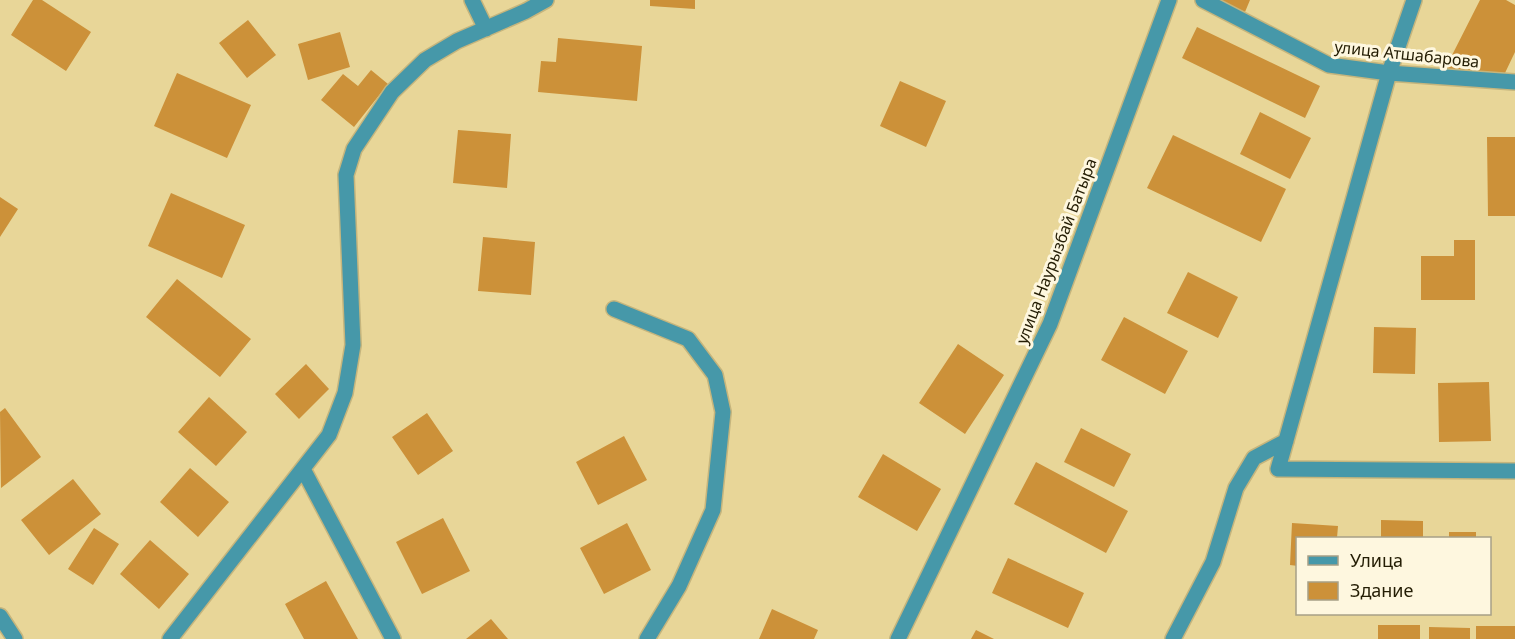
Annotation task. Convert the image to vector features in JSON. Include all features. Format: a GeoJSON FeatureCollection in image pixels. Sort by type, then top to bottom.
{"type":"FeatureCollection","features":[{"type":"Feature","properties":{"kind":"street"},"geometry":{"type":"LineString","coordinates":[[472,0],[486,29]]}},
{"type":"Feature","properties":{"kind":"street"},"geometry":{"type":"LineString","coordinates":[[170,639],[329,435],[345,393],[353,345],[346,175],[354,148],[392,92],[425,60],[458,41],[546,0]]}},
{"type":"Feature","properties":{"kind":"street","name":"улица Наурызбай Батыра"},"geometry":{"type":"LineString","coordinates":[[898,639],[1050,324],[1169,0]]}},
{"type":"Feature","properties":{"kind":"street","name":"улица Атшабарова"},"geometry":{"type":"LineString","coordinates":[[1203,0],[1329,65],[1389,73],[1515,82]]}},
{"type":"Feature","properties":{"kind":"street"},"geometry":{"type":"LineString","coordinates":[[1414,0],[1389,73],[1278,470],[1515,471]]}},
{"type":"Feature","properties":{"kind":"street"},"geometry":{"type":"LineString","coordinates":[[614,309],[688,339],[715,375],[723,412],[713,510],[679,586],[647,639]]}},
{"type":"Feature","properties":{"kind":"street"},"geometry":{"type":"LineString","coordinates":[[1173,639],[1213,562],[1236,488],[1254,458],[1286,441]]}},
{"type":"Feature","properties":{"kind":"street"},"geometry":{"type":"LineString","coordinates":[[303,469],[393,639]]}},
{"type":"Feature","properties":{"kind":"street"},"geometry":{"type":"LineString","coordinates":[[0,616],[15,639]]}},
{"type":"Feature","properties":{"kind":"building"},"geometry":{"type":"Polygon","coordinates":[[[33,0],[42,0],[91,32],[66,71],[11,35],[33,0]]]}},
{"type":"Feature","properties":{"kind":"building"},"geometry":{"type":"Polygon","coordinates":[[[650,0],[695,0],[695,9],[650,6],[650,0]]]}},
{"type":"Feature","properties":{"kind":"building"},"geometry":{"type":"Polygon","coordinates":[[[1218,0],[1250,0],[1245,12],[1218,0]]]}},
{"type":"Feature","properties":{"kind":"building"},"geometry":{"type":"Polygon","coordinates":[[[1480,0],[1506,0],[1515,5],[1515,52],[1505,73],[1445,69],[1480,0]]]}},
{"type":"Feature","properties":{"kind":"building"},"geometry":{"type":"Polygon","coordinates":[[[248,20],[276,55],[247,78],[219,43],[248,20]]]}},
{"type":"Feature","properties":{"kind":"building"},"geometry":{"type":"Polygon","coordinates":[[[1197,27],[1320,86],[1305,118],[1182,58],[1197,27]]]}},
{"type":"Feature","properties":{"kind":"building"},"geometry":{"type":"Polygon","coordinates":[[[340,32],[350,67],[308,80],[298,44],[340,32]]]}},
{"type":"Feature","properties":{"kind":"building"},"geometry":{"type":"Polygon","coordinates":[[[558,38],[642,46],[637,101],[538,92],[541,61],[556,62],[558,38]]]}},
{"type":"Feature","properties":{"kind":"building"},"geometry":{"type":"Polygon","coordinates":[[[371,70],[388,84],[354,127],[321,100],[343,74],[358,86],[371,70]]]}},
{"type":"Feature","properties":{"kind":"building"},"geometry":{"type":"Polygon","coordinates":[[[177,73],[251,105],[227,158],[154,126],[177,73]]]}},
{"type":"Feature","properties":{"kind":"building"},"geometry":{"type":"Polygon","coordinates":[[[900,81],[946,101],[926,147],[880,126],[900,81]]]}},
{"type":"Feature","properties":{"kind":"building"},"geometry":{"type":"Polygon","coordinates":[[[1260,112],[1311,138],[1290,179],[1240,154],[1260,112]]]}},
{"type":"Feature","properties":{"kind":"building"},"geometry":{"type":"Polygon","coordinates":[[[458,130],[511,134],[507,188],[453,183],[458,130]]]}},
{"type":"Feature","properties":{"kind":"building"},"geometry":{"type":"Polygon","coordinates":[[[1173,135],[1286,189],[1261,242],[1147,188],[1173,135]]]}},
{"type":"Feature","properties":{"kind":"building"},"geometry":{"type":"Polygon","coordinates":[[[1487,137],[1515,137],[1515,216],[1488,216],[1487,137]]]}},
{"type":"Feature","properties":{"kind":"building"},"geometry":{"type":"Polygon","coordinates":[[[171,193],[245,225],[222,278],[148,246],[171,193]]]}},
{"type":"Feature","properties":{"kind":"building"},"geometry":{"type":"Polygon","coordinates":[[[0,197],[18,209],[0,237],[0,197]]]}},
{"type":"Feature","properties":{"kind":"building"},"geometry":{"type":"Polygon","coordinates":[[[483,237],[535,242],[531,295],[478,291],[483,237]]]}},
{"type":"Feature","properties":{"kind":"building"},"geometry":{"type":"Polygon","coordinates":[[[1454,240],[1475,240],[1475,300],[1421,300],[1421,256],[1454,256],[1454,240]]]}},
{"type":"Feature","properties":{"kind":"building"},"geometry":{"type":"Polygon","coordinates":[[[1188,272],[1238,297],[1218,338],[1167,313],[1188,272]]]}},
{"type":"Feature","properties":{"kind":"building"},"geometry":{"type":"Polygon","coordinates":[[[177,279],[251,339],[220,377],[146,317],[177,279]]]}},
{"type":"Feature","properties":{"kind":"building"},"geometry":{"type":"Polygon","coordinates":[[[1124,317],[1188,351],[1165,394],[1101,360],[1124,317]]]}},
{"type":"Feature","properties":{"kind":"building"},"geometry":{"type":"Polygon","coordinates":[[[1374,327],[1416,328],[1415,374],[1373,373],[1374,327]]]}},
{"type":"Feature","properties":{"kind":"building"},"geometry":{"type":"Polygon","coordinates":[[[958,344],[1004,375],[965,434],[919,403],[958,344]]]}},
{"type":"Feature","properties":{"kind":"building"},"geometry":{"type":"Polygon","coordinates":[[[306,364],[329,389],[299,419],[275,394],[306,364]]]}},
{"type":"Feature","properties":{"kind":"building"},"geometry":{"type":"Polygon","coordinates":[[[1489,382],[1491,441],[1439,442],[1438,383],[1489,382]]]}},
{"type":"Feature","properties":{"kind":"building"},"geometry":{"type":"Polygon","coordinates":[[[209,397],[247,432],[216,466],[178,432],[209,397]]]}},
{"type":"Feature","properties":{"kind":"building"},"geometry":{"type":"Polygon","coordinates":[[[5,408],[41,457],[1,488],[0,412],[5,408]]]}},
{"type":"Feature","properties":{"kind":"building"},"geometry":{"type":"Polygon","coordinates":[[[427,413],[453,451],[418,475],[392,437],[427,413]]]}},
{"type":"Feature","properties":{"kind":"building"},"geometry":{"type":"Polygon","coordinates":[[[1081,428],[1131,454],[1114,487],[1064,462],[1081,428]]]}},
{"type":"Feature","properties":{"kind":"building"},"geometry":{"type":"Polygon","coordinates":[[[624,436],[647,480],[598,505],[576,462],[624,436]]]}},
{"type":"Feature","properties":{"kind":"building"},"geometry":{"type":"Polygon","coordinates":[[[883,454],[941,489],[917,531],[858,497],[883,454]]]}},
{"type":"Feature","properties":{"kind":"building"},"geometry":{"type":"Polygon","coordinates":[[[1036,462],[1128,511],[1106,553],[1014,504],[1036,462]]]}},
{"type":"Feature","properties":{"kind":"building"},"geometry":{"type":"Polygon","coordinates":[[[190,468],[229,502],[198,537],[160,502],[190,468]]]}},
{"type":"Feature","properties":{"kind":"building"},"geometry":{"type":"Polygon","coordinates":[[[73,479],[101,514],[49,555],[21,520],[73,479]]]}},
{"type":"Feature","properties":{"kind":"building"},"geometry":{"type":"Polygon","coordinates":[[[443,518],[470,571],[422,594],[396,542],[443,518]]]}},
{"type":"Feature","properties":{"kind":"building"},"geometry":{"type":"Polygon","coordinates":[[[1381,520],[1423,521],[1423,537],[1381,537],[1381,520]]]}},
{"type":"Feature","properties":{"kind":"building"},"geometry":{"type":"Polygon","coordinates":[[[627,523],[651,570],[604,594],[580,548],[627,523]]]}},
{"type":"Feature","properties":{"kind":"building"},"geometry":{"type":"Polygon","coordinates":[[[1292,523],[1338,526],[1337,537],[1296,537],[1296,566],[1290,565],[1292,523]]]}},
{"type":"Feature","properties":{"kind":"building"},"geometry":{"type":"Polygon","coordinates":[[[94,528],[119,544],[93,585],[68,569],[94,528]]]}},
{"type":"Feature","properties":{"kind":"building"},"geometry":{"type":"Polygon","coordinates":[[[1449,532],[1476,532],[1476,537],[1449,537],[1449,532]]]}},
{"type":"Feature","properties":{"kind":"building"},"geometry":{"type":"Polygon","coordinates":[[[150,540],[189,574],[159,609],[120,574],[150,540]]]}},
{"type":"Feature","properties":{"kind":"building"},"geometry":{"type":"Polygon","coordinates":[[[1008,558],[1084,593],[1068,628],[992,593],[1008,558]]]}},
{"type":"Feature","properties":{"kind":"building"},"geometry":{"type":"Polygon","coordinates":[[[326,581],[358,639],[304,639],[285,604],[326,581]]]}},
{"type":"Feature","properties":{"kind":"building"},"geometry":{"type":"Polygon","coordinates":[[[772,609],[818,630],[814,639],[759,639],[772,609]]]}},
{"type":"Feature","properties":{"kind":"building"},"geometry":{"type":"Polygon","coordinates":[[[491,619],[508,639],[466,639],[491,619]]]}},
{"type":"Feature","properties":{"kind":"building"},"geometry":{"type":"Polygon","coordinates":[[[1378,625],[1420,625],[1420,639],[1378,639],[1378,625]]]}},
{"type":"Feature","properties":{"kind":"building"},"geometry":{"type":"Polygon","coordinates":[[[1476,626],[1515,626],[1515,639],[1476,639],[1476,626]]]}},
{"type":"Feature","properties":{"kind":"building"},"geometry":{"type":"Polygon","coordinates":[[[1429,627],[1470,628],[1470,639],[1429,639],[1429,627]]]}},
{"type":"Feature","properties":{"kind":"building"},"geometry":{"type":"Polygon","coordinates":[[[976,630],[994,639],[971,639],[976,630]]]}}]}
